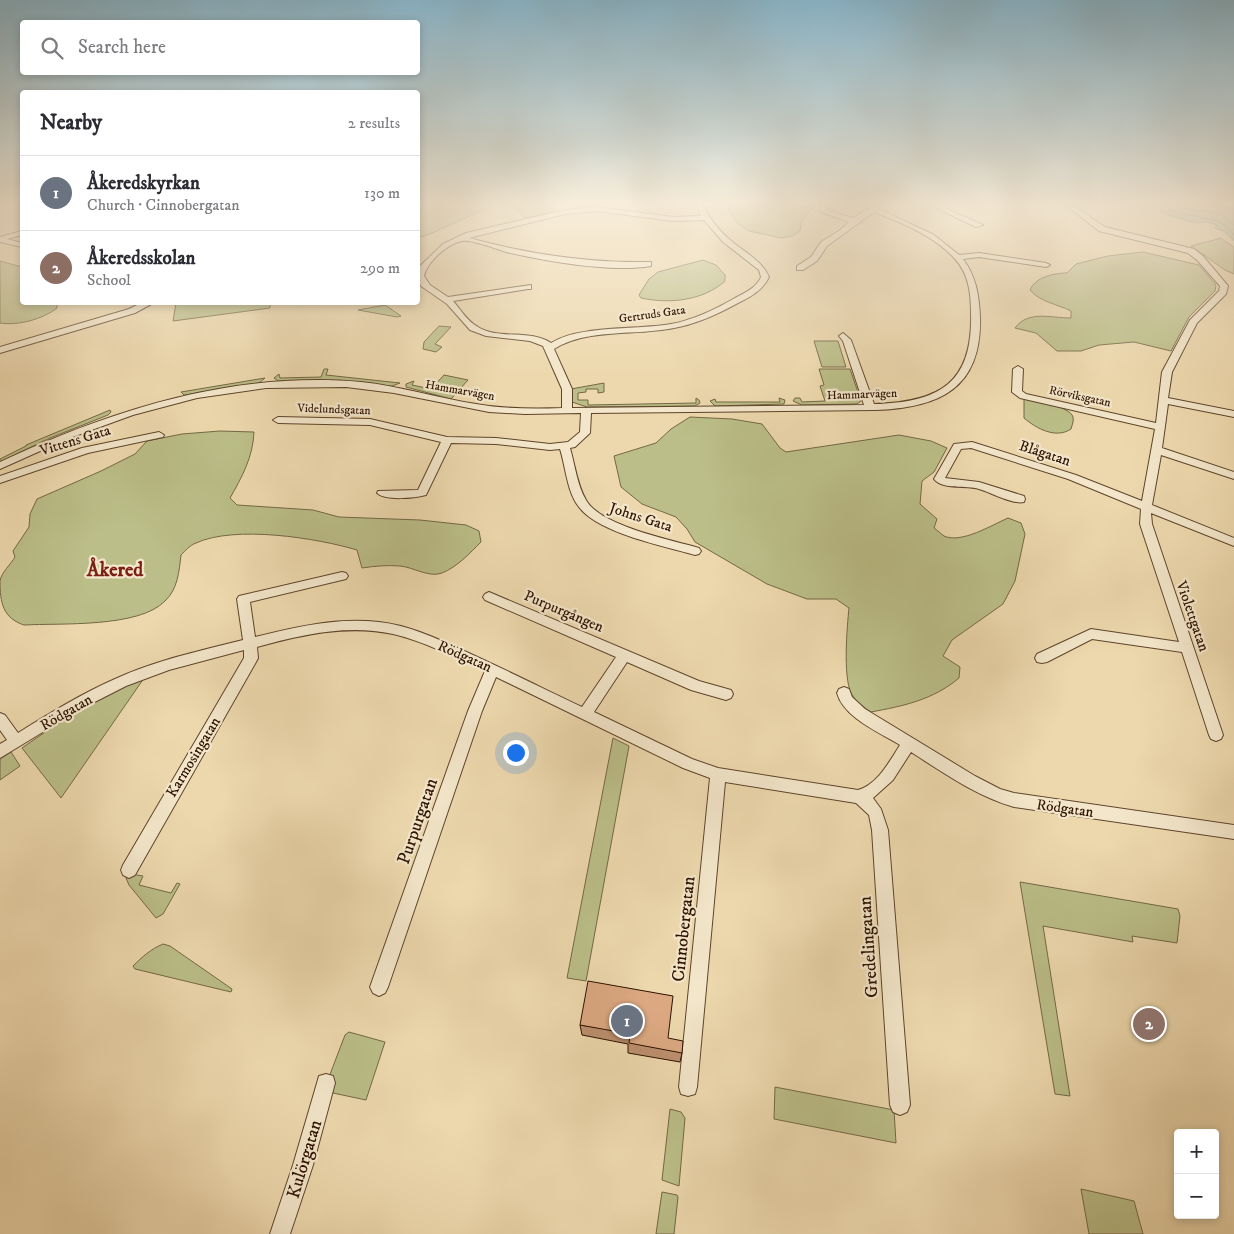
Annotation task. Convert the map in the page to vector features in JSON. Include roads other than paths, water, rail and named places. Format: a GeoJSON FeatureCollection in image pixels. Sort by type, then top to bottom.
{"type":"FeatureCollection","features":[{"type":"Feature","properties":{"kind":"street"},"geometry":{"type":"LineString","coordinates":[[428,262],[420,272],[421,280],[426,286],[446,300],[466,323],[479,331],[547,344],[567,389],[567,411]]}},
{"type":"Feature","properties":{"kind":"street"},"geometry":{"type":"LineString","coordinates":[[584,262],[622,265],[648,264]]}},
{"type":"Feature","properties":{"kind":"street","name":"Gertruds Gata"},"geometry":{"type":"LineString","coordinates":[[550,348],[556,343],[578,337],[665,327],[693,321],[760,286],[764,278],[762,269],[753,262]]}},
{"type":"Feature","properties":{"kind":"street"},"geometry":{"type":"LineString","coordinates":[[800,268],[810,262]]}},
{"type":"Feature","properties":{"kind":"street","name":"Hammarvägen"},"geometry":{"type":"LineString","coordinates":[[0,466],[72,432],[142,409],[193,395],[267,385],[333,383],[388,389],[491,409],[567,411],[902,405],[929,398],[956,383],[968,370],[972,359],[975,306],[973,283],[968,270],[962,262]]}},
{"type":"Feature","properties":{"kind":"street"},"geometry":{"type":"LineString","coordinates":[[1023,262],[1046,265]]}},
{"type":"Feature","properties":{"kind":"street"},"geometry":{"type":"LineString","coordinates":[[1146,507],[1157,450],[1167,372],[1193,322],[1223,292],[1224,286],[1203,262]]}},
{"type":"Feature","properties":{"kind":"street"},"geometry":{"type":"LineString","coordinates":[[446,300],[528,287]]}},
{"type":"Feature","properties":{"kind":"street"},"geometry":{"type":"LineString","coordinates":[[0,350],[25,341],[132,311],[145,305]]}},
{"type":"Feature","properties":{"kind":"street"},"geometry":{"type":"LineString","coordinates":[[843,336],[847,340],[870,407]]}},
{"type":"Feature","properties":{"kind":"street","name":"Rörviksgatan"},"geometry":{"type":"LineString","coordinates":[[1018,369],[1017,392],[1023,396],[1160,427]]}},
{"type":"Feature","properties":{"kind":"street"},"geometry":{"type":"LineString","coordinates":[[1163,400],[1234,414]]}},
{"type":"Feature","properties":{"kind":"street"},"geometry":{"type":"LineString","coordinates":[[565,447],[576,442],[585,433],[587,426],[586,410]]}},
{"type":"Feature","properties":{"kind":"street","name":"Videlundsgatan"},"geometry":{"type":"LineString","coordinates":[[278,420],[370,422],[447,440],[496,441],[565,447]]}},
{"type":"Feature","properties":{"kind":"street","name":"Vittens Gata"},"geometry":{"type":"LineString","coordinates":[[0,480],[86,450],[159,435]]}},
{"type":"Feature","properties":{"kind":"street"},"geometry":{"type":"LineString","coordinates":[[382,493],[411,495],[422,493],[447,440]]}},
{"type":"Feature","properties":{"kind":"street","name":"Blågatan"},"geometry":{"type":"LineString","coordinates":[[1020,499],[987,487],[942,481],[940,479],[941,473],[958,446],[967,444],[1072,477],[1234,542]]}},
{"type":"Feature","properties":{"kind":"street","name":"Johns Gata"},"geometry":{"type":"LineString","coordinates":[[565,447],[581,504],[591,515],[610,524],[695,551]]}},
{"type":"Feature","properties":{"kind":"street"},"geometry":{"type":"LineString","coordinates":[[1157,450],[1234,476]]}},
{"type":"Feature","properties":{"kind":"street","name":"Violettgatan"},"geometry":{"type":"LineString","coordinates":[[1146,507],[1146,524],[1216,735]]}},
{"type":"Feature","properties":{"kind":"street","name":"Karmosingatan"},"geometry":{"type":"LineString","coordinates":[[128,870],[251,658],[243,599],[342,576]]}},
{"type":"Feature","properties":{"kind":"street","name":"Purpurgången"},"geometry":{"type":"LineString","coordinates":[[489,597],[696,686],[726,694]]}},
{"type":"Feature","properties":{"kind":"street","name":"Rödgatan"},"geometry":{"type":"LineString","coordinates":[[0,752],[70,708],[123,682],[175,663],[312,629],[362,625],[383,627],[429,640],[494,669],[515,681],[688,764],[741,780],[858,796]]}},
{"type":"Feature","properties":{"kind":"street"},"geometry":{"type":"LineString","coordinates":[[1042,658],[1085,636],[1096,634],[1187,648]]}},
{"type":"Feature","properties":{"kind":"street"},"geometry":{"type":"LineString","coordinates":[[585,714],[625,655]]}},
{"type":"Feature","properties":{"kind":"street","name":"Purpurgatan"},"geometry":{"type":"LineString","coordinates":[[379,987],[475,710],[488,677],[494,669]]}},
{"type":"Feature","properties":{"kind":"street","name":"Rödgatan"},"geometry":{"type":"LineString","coordinates":[[844,694],[846,700],[860,713],[976,784],[1014,800],[1234,832]]}},
{"type":"Feature","properties":{"kind":"street"},"geometry":{"type":"LineString","coordinates":[[0,719],[17,742]]}},
{"type":"Feature","properties":{"kind":"street"},"geometry":{"type":"LineString","coordinates":[[858,796],[872,792],[876,788],[909,743]]}},
{"type":"Feature","properties":{"kind":"street","name":"Cinnobergatan"},"geometry":{"type":"LineString","coordinates":[[688,1087],[718,774]]}},
{"type":"Feature","properties":{"kind":"street","name":"Gredelingatan"},"geometry":{"type":"LineString","coordinates":[[858,796],[869,802],[876,812],[880,830],[900,1105]]}},
{"type":"Feature","properties":{"kind":"street","name":"Kulörgatan"},"geometry":{"type":"LineString","coordinates":[[280,1234],[303,1165],[326,1083]]}},
{"type":"Feature","properties":{"kind":"place","name":"Åkeredskyrkan"},"geometry":{"type":"Point","coordinates":[627,1021]}},
{"type":"Feature","properties":{"kind":"place","name":"Åkeredsskolan"},"geometry":{"type":"Point","coordinates":[1149,1024]}},
{"type":"Feature","properties":{"kind":"district","name":"Åkered"},"geometry":{"type":"Point","coordinates":[115,569]}}]}
